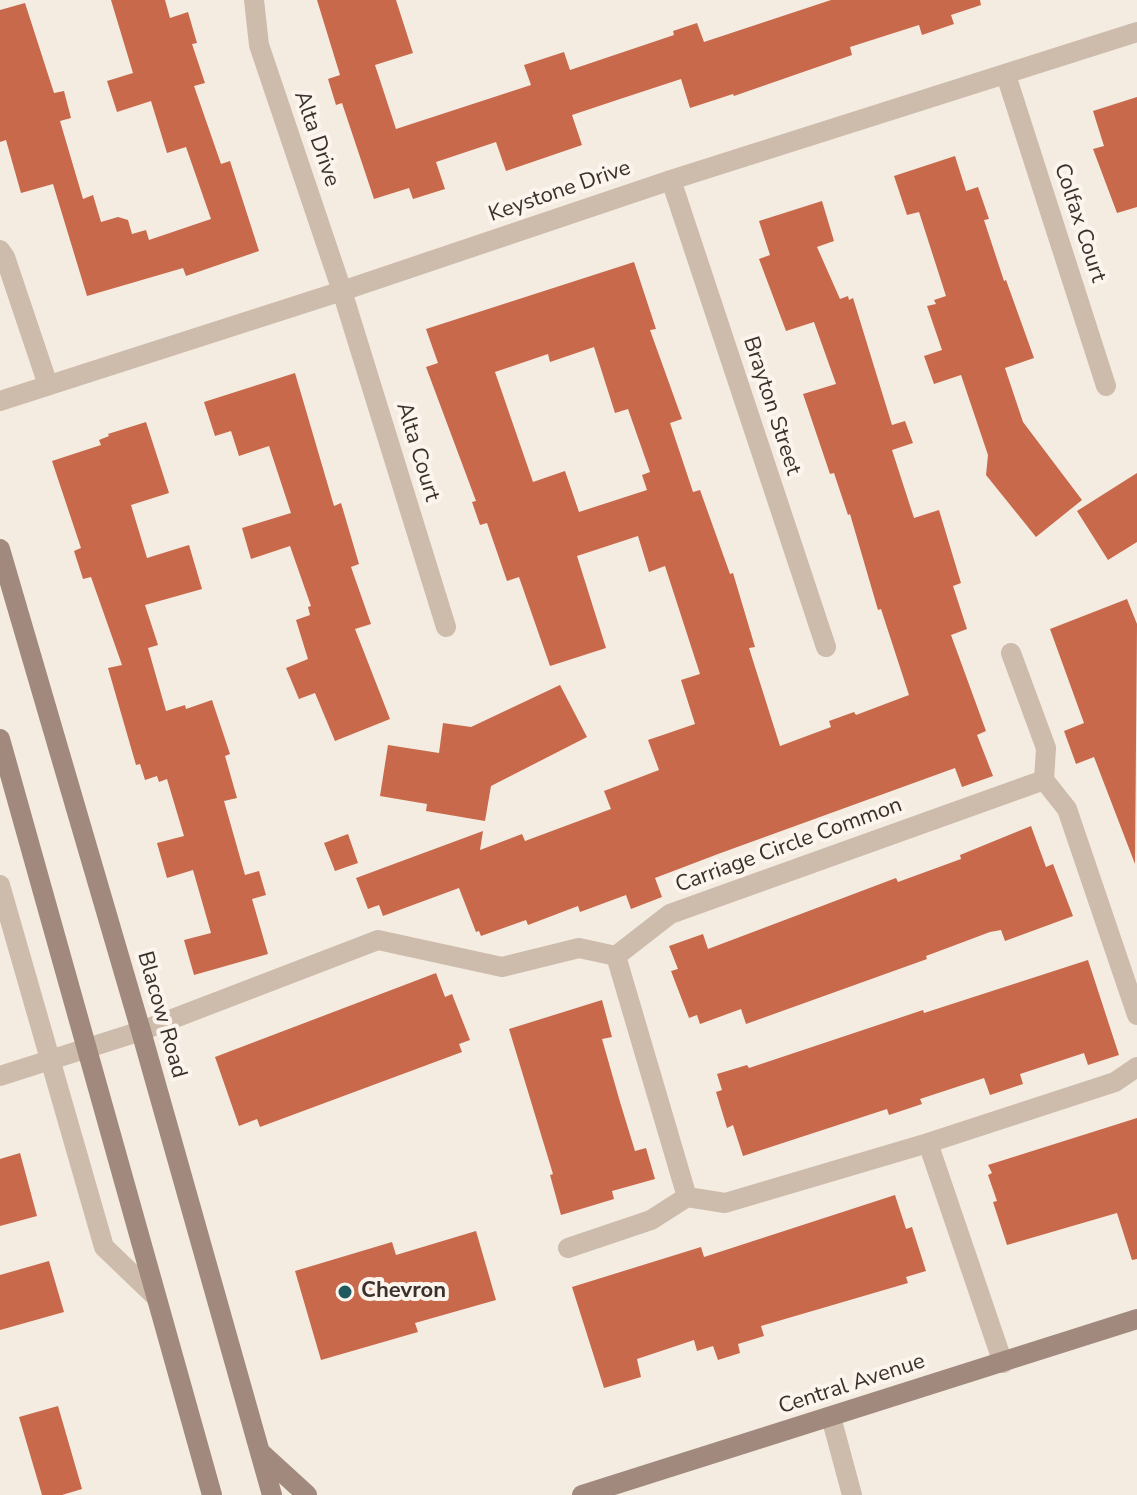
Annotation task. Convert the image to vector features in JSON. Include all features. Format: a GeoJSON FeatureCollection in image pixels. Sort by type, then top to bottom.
{"type":"FeatureCollection","features":[{"type":"Feature","properties":{"kind":"main road","name":"Blacow Road"},"geometry":{"type":"LineString","coordinates":[[0,549],[272,1495]]}},
{"type":"Feature","properties":{"kind":"main road"},"geometry":{"type":"LineString","coordinates":[[0,739],[212,1495]]}},
{"type":"Feature","properties":{"kind":"main road","name":"Central Avenue"},"geometry":{"type":"LineString","coordinates":[[582,1495],[1137,1319]]}},
{"type":"Feature","properties":{"kind":"main road"},"geometry":{"type":"LineString","coordinates":[[259,1451],[307,1495]]}},
{"type":"Feature","properties":{"kind":"main road"},"geometry":{"type":"LineString","coordinates":[[200,1495],[205,1468]]}},
{"type":"Feature","properties":{"kind":"street","name":"Alta Drive"},"geometry":{"type":"LineString","coordinates":[[254,0],[259,45],[342,291]]}},
{"type":"Feature","properties":{"kind":"street","name":"Keystone Drive"},"geometry":{"type":"LineString","coordinates":[[0,401],[342,291],[671,180],[1137,32]]}},
{"type":"Feature","properties":{"kind":"street","name":"Colfax Court"},"geometry":{"type":"LineString","coordinates":[[1006,75],[1106,386]]}},
{"type":"Feature","properties":{"kind":"street","name":"Brayton Street"},"geometry":{"type":"LineString","coordinates":[[671,180],[826,647]]}},
{"type":"Feature","properties":{"kind":"street"},"geometry":{"type":"LineString","coordinates":[[0,250],[48,385]]}},
{"type":"Feature","properties":{"kind":"street","name":"Alta Court"},"geometry":{"type":"LineString","coordinates":[[342,291],[446,627]]}},
{"type":"Feature","properties":{"kind":"street"},"geometry":{"type":"LineString","coordinates":[[1011,653],[1046,748],[1044,780],[1067,809],[1137,1015]]}},
{"type":"Feature","properties":{"kind":"street","name":"Carriage Circle Common"},"geometry":{"type":"LineString","coordinates":[[616,956],[670,914],[1044,780]]}},
{"type":"Feature","properties":{"kind":"street"},"geometry":{"type":"LineString","coordinates":[[0,885],[104,1247],[155,1296]]}},
{"type":"Feature","properties":{"kind":"street"},"geometry":{"type":"LineString","coordinates":[[0,1076],[49,1063],[141,1031],[378,940],[502,967],[579,948],[616,956],[687,1197]]}},
{"type":"Feature","properties":{"kind":"street"},"geometry":{"type":"LineString","coordinates":[[568,1248],[651,1220],[687,1197],[725,1203],[928,1143],[1115,1082],[1137,1067]]}},
{"type":"Feature","properties":{"kind":"street"},"geometry":{"type":"LineString","coordinates":[[928,1143],[1003,1363]]}},
{"type":"Feature","properties":{"kind":"street"},"geometry":{"type":"LineString","coordinates":[[831,1417],[852,1495]]}},
{"type":"Feature","properties":{"kind":"building"},"geometry":{"type":"Polygon","coordinates":[[[111,0],[165,0],[170,18],[188,12],[197,43],[192,44],[205,83],[194,86],[221,164],[230,161],[259,251],[186,276],[183,268],[87,296],[53,184],[21,193],[6,140],[0,142],[0,10],[25,3],[54,93],[64,91],[71,118],[60,121],[83,199],[93,195],[101,222],[118,217],[128,220],[132,234],[146,230],[149,240],[211,219],[186,147],[167,153],[151,101],[117,112],[107,81],[133,73],[111,0]]]}},
{"type":"Feature","properties":{"kind":"building"},"geometry":{"type":"Polygon","coordinates":[[[317,0],[396,0],[413,53],[375,65],[396,129],[531,85],[524,65],[564,52],[570,70],[674,35],[673,31],[697,23],[704,42],[831,0],[980,0],[981,5],[951,15],[954,24],[922,35],[919,25],[850,47],[852,55],[690,108],[681,79],[572,115],[582,145],[506,171],[496,142],[436,162],[445,189],[413,199],[409,188],[374,199],[342,103],[336,105],[328,79],[340,75],[317,0]]]}},
{"type":"Feature","properties":{"kind":"building"},"geometry":{"type":"Polygon","coordinates":[[[1137,97],[1137,207],[1117,213],[1093,149],[1104,146],[1093,111],[1137,97]]]}},
{"type":"Feature","properties":{"kind":"building"},"geometry":{"type":"Polygon","coordinates":[[[955,156],[966,191],[978,187],[989,219],[984,220],[1034,358],[1005,368],[1023,422],[1082,500],[1036,537],[986,475],[988,455],[961,375],[934,384],[924,356],[942,350],[927,306],[936,304],[934,300],[946,296],[919,212],[907,215],[894,176],[955,156]]]}},
{"type":"Feature","properties":{"kind":"building"},"geometry":{"type":"Polygon","coordinates":[[[822,201],[834,241],[817,247],[840,299],[853,298],[892,425],[905,421],[913,443],[892,450],[914,518],[939,510],[961,583],[953,586],[967,629],[951,635],[986,731],[977,735],[993,776],[962,787],[955,768],[718,854],[655,878],[662,897],[631,909],[626,895],[580,912],[578,906],[528,925],[526,920],[481,936],[479,931],[476,932],[459,888],[383,916],[379,905],[368,909],[356,878],[483,831],[480,850],[522,834],[525,841],[611,809],[604,791],[659,770],[648,740],[695,724],[681,680],[700,674],[665,566],[649,572],[638,536],[577,556],[606,648],[550,666],[519,577],[507,581],[487,523],[480,525],[472,502],[476,501],[426,367],[438,363],[426,329],[634,262],[656,329],[650,330],[682,419],[670,423],[693,492],[700,490],[730,574],[733,573],[755,647],[749,648],[780,746],[831,727],[829,721],[854,712],[856,715],[909,695],[881,609],[878,610],[850,514],[834,473],[830,474],[803,394],[836,384],[814,322],[786,331],[759,259],[770,255],[759,221],[822,201]],[[594,347],[550,362],[548,354],[495,372],[533,482],[565,471],[579,512],[647,490],[642,475],[650,472],[628,409],[615,413],[594,347]]]}},
{"type":"Feature","properties":{"kind":"building"},"geometry":{"type":"Polygon","coordinates":[[[295,373],[334,506],[341,503],[359,564],[351,567],[371,624],[355,629],[390,719],[335,741],[315,693],[299,699],[286,668],[308,659],[296,620],[310,615],[308,607],[311,606],[290,546],[251,559],[242,528],[291,513],[269,446],[239,456],[231,431],[215,436],[204,402],[295,373]]]}},
{"type":"Feature","properties":{"kind":"building"},"geometry":{"type":"Polygon","coordinates":[[[146,422],[169,493],[131,505],[147,558],[189,545],[202,589],[145,605],[158,645],[148,648],[166,711],[185,705],[186,709],[212,700],[230,754],[225,756],[237,798],[224,801],[245,875],[259,871],[266,895],[252,899],[268,954],[194,975],[184,940],[211,933],[193,870],[167,878],[157,843],[184,836],[167,779],[159,782],[157,776],[145,780],[140,764],[136,765],[108,668],[122,665],[91,577],[83,579],[74,551],[81,548],[52,461],[101,445],[99,440],[108,434],[146,422]]]}},
{"type":"Feature","properties":{"kind":"building"},"geometry":{"type":"Polygon","coordinates":[[[1137,473],[1137,542],[1108,560],[1077,511],[1137,473]]]}},
{"type":"Feature","properties":{"kind":"building"},"geometry":{"type":"Polygon","coordinates":[[[1127,599],[1137,624],[1135,864],[1094,757],[1076,764],[1064,731],[1084,723],[1050,629],[1127,599]]]}},
{"type":"Feature","properties":{"kind":"building"},"geometry":{"type":"Polygon","coordinates":[[[560,685],[587,737],[491,786],[485,821],[426,811],[427,804],[380,796],[388,745],[439,753],[443,723],[471,727],[560,685]]]}},
{"type":"Feature","properties":{"kind":"building"},"geometry":{"type":"Polygon","coordinates":[[[1031,826],[1046,867],[1053,864],[1073,916],[1005,941],[1001,930],[990,932],[926,956],[927,959],[746,1024],[741,1009],[700,1024],[697,1015],[689,1018],[671,971],[678,969],[669,946],[703,934],[708,949],[896,878],[898,882],[961,859],[960,855],[1031,826]]]}},
{"type":"Feature","properties":{"kind":"building"},"geometry":{"type":"Polygon","coordinates":[[[348,834],[358,863],[335,871],[324,843],[348,834]]]}},
{"type":"Feature","properties":{"kind":"building"},"geometry":{"type":"Polygon","coordinates":[[[1088,960],[1119,1055],[1088,1065],[1084,1053],[1020,1074],[1023,1084],[990,1095],[984,1078],[920,1099],[922,1104],[889,1115],[887,1109],[743,1156],[733,1125],[727,1128],[716,1092],[722,1090],[717,1074],[747,1065],[749,1068],[923,1010],[924,1013],[1088,960]]]}},
{"type":"Feature","properties":{"kind":"building"},"geometry":{"type":"Polygon","coordinates":[[[436,973],[445,997],[452,994],[470,1040],[459,1044],[462,1052],[260,1127],[257,1119],[239,1126],[215,1057],[436,973]]]}},
{"type":"Feature","properties":{"kind":"building"},"geometry":{"type":"Polygon","coordinates":[[[602,1000],[612,1037],[602,1039],[620,1102],[635,1151],[646,1148],[655,1179],[612,1191],[614,1199],[561,1215],[550,1175],[553,1174],[509,1029],[602,1000]]]}},
{"type":"Feature","properties":{"kind":"building"},"geometry":{"type":"Polygon","coordinates":[[[1137,1118],[1137,1259],[1132,1260],[1117,1213],[1007,1245],[993,1202],[997,1201],[988,1175],[992,1173],[988,1165],[1137,1118]]]}},
{"type":"Feature","properties":{"kind":"building"},"geometry":{"type":"Polygon","coordinates":[[[20,1153],[37,1216],[0,1226],[0,1159],[20,1153]]]}},
{"type":"Feature","properties":{"kind":"building"},"geometry":{"type":"Polygon","coordinates":[[[895,1195],[906,1229],[912,1227],[926,1271],[906,1277],[908,1283],[761,1326],[764,1336],[738,1344],[740,1353],[718,1360],[713,1346],[697,1351],[694,1340],[637,1359],[641,1377],[604,1388],[572,1287],[701,1247],[704,1257],[895,1195]]]}},
{"type":"Feature","properties":{"kind":"building"},"geometry":{"type":"Polygon","coordinates":[[[476,1231],[496,1300],[415,1323],[418,1332],[321,1360],[295,1271],[392,1242],[396,1255],[476,1231]]]}},
{"type":"Feature","properties":{"kind":"building"},"geometry":{"type":"Polygon","coordinates":[[[49,1261],[64,1312],[0,1330],[0,1275],[49,1261]]]}},
{"type":"Feature","properties":{"kind":"building"},"geometry":{"type":"Polygon","coordinates":[[[58,1406],[82,1489],[62,1495],[42,1495],[19,1417],[58,1406]]]}},
{"type":"Feature","properties":{"kind":"place","name":"Chevron"},"geometry":{"type":"Point","coordinates":[345,1292]}}]}
